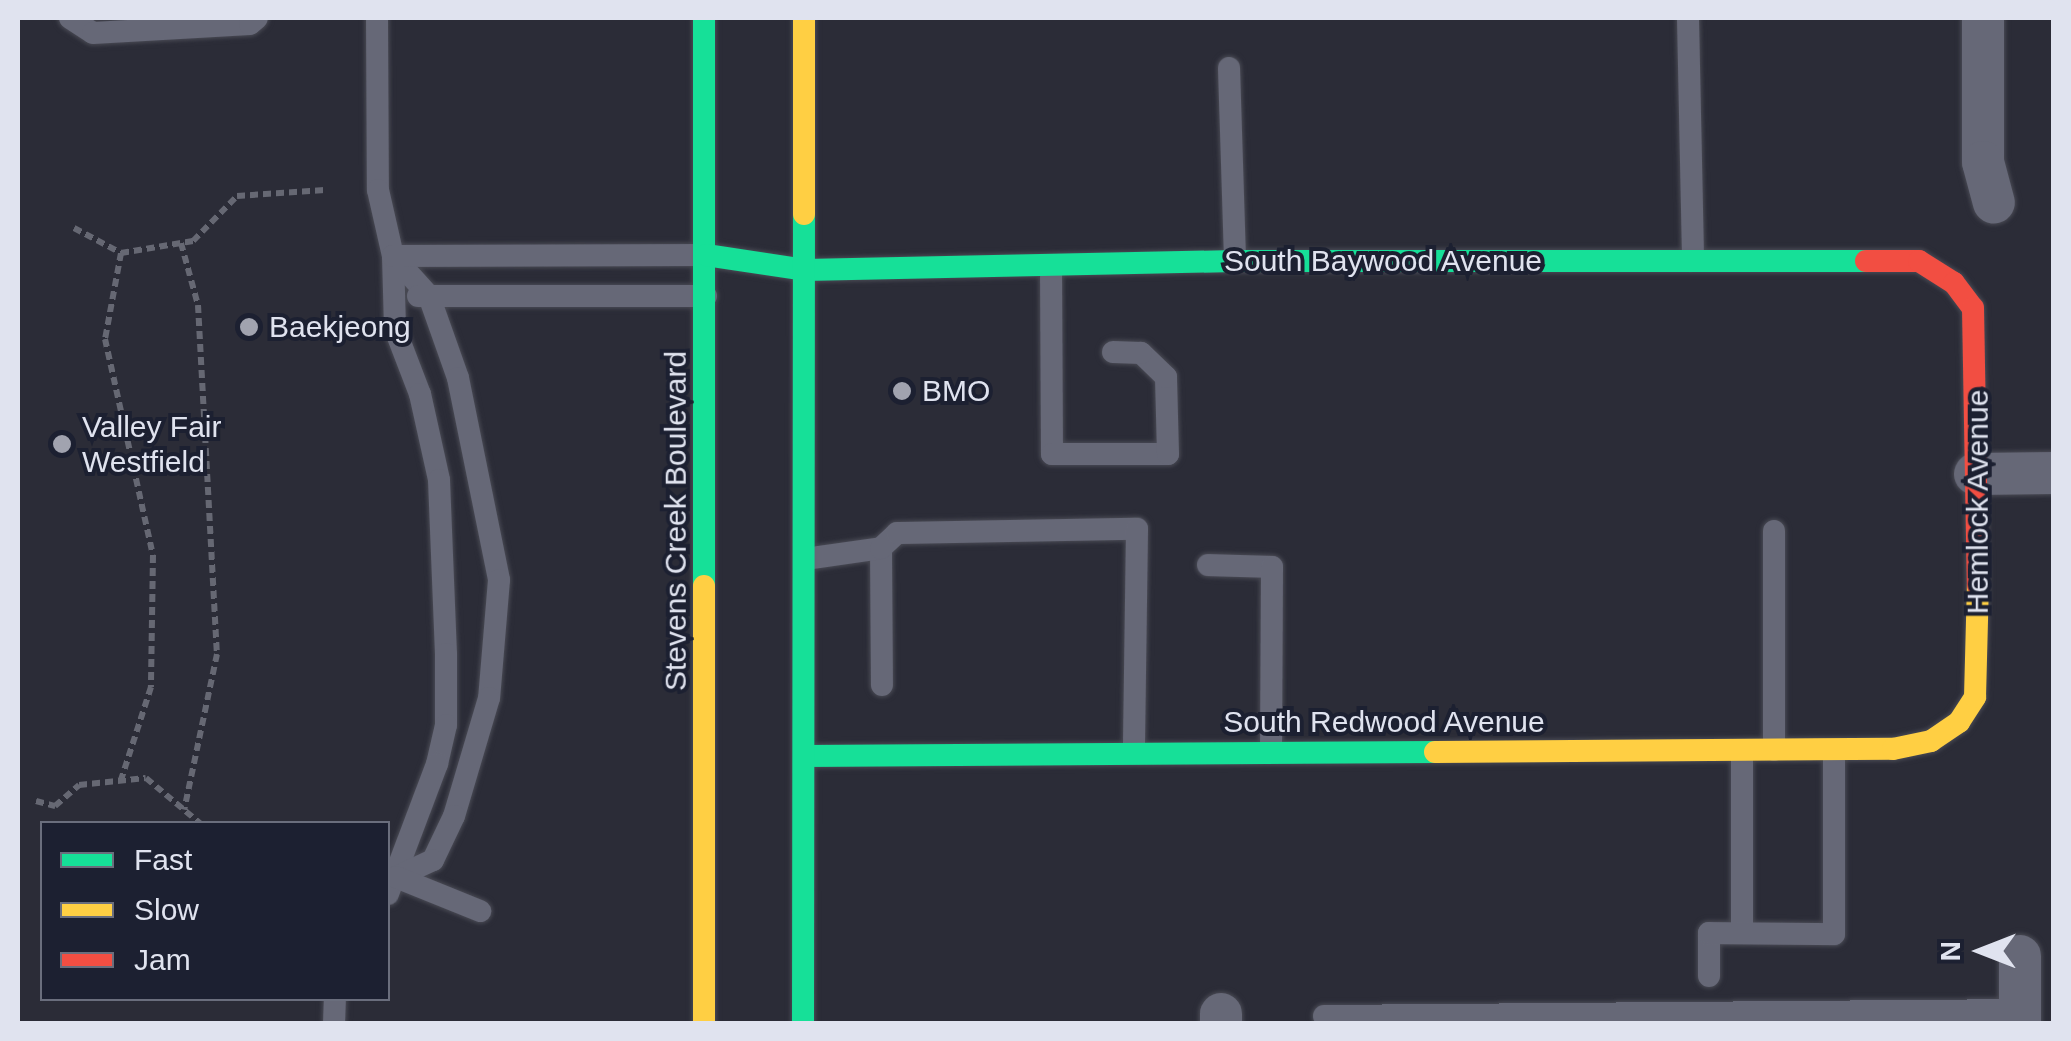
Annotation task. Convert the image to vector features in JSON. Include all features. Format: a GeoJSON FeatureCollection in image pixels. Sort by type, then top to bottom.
{"type":"FeatureCollection","features":[{"type":"Feature","properties":{"kind":"street","name":"Stevens Creek Boulevard"},"geometry":{"type":"LineString","coordinates":[[704,18],[704,1024]]}},
{"type":"Feature","properties":{"kind":"street"},"geometry":{"type":"LineString","coordinates":[[804,18],[804,1024]]}},
{"type":"Feature","properties":{"kind":"street"},"geometry":{"type":"LineString","coordinates":[[1982,18],[1982,162],[1994,203]]}},
{"type":"Feature","properties":{"kind":"street","name":"South Baywood Avenue"},"geometry":{"type":"LineString","coordinates":[[706,276],[806,270],[1236,261],[1919,261],[1954,283]]}},
{"type":"Feature","properties":{"kind":"street","name":"Hemlock Avenue"},"geometry":{"type":"LineString","coordinates":[[1954,283],[1973,308],[1978,343],[1974,474],[1979,666],[1974,698],[1959,722]]}},
{"type":"Feature","properties":{"kind":"street"},"geometry":{"type":"LineString","coordinates":[[1974,474],[2054,474]]}},
{"type":"Feature","properties":{"kind":"street","name":"South Redwood Avenue"},"geometry":{"type":"LineString","coordinates":[[804,756],[1834,749],[1932,741],[1959,722]]}},
{"type":"Feature","properties":{"kind":"street"},"geometry":{"type":"LineString","coordinates":[[2020,956],[2020,1017]]}},
{"type":"Feature","properties":{"kind":"lane"},"geometry":{"type":"LineString","coordinates":[[70,18],[93,33],[250,24],[257,18]]}},
{"type":"Feature","properties":{"kind":"lane"},"geometry":{"type":"LineString","coordinates":[[377,18],[378,190],[393,256],[390,298],[439,480],[446,654],[442,744],[392,886]]}},
{"type":"Feature","properties":{"kind":"lane"},"geometry":{"type":"LineString","coordinates":[[1688,18],[1693,261]]}},
{"type":"Feature","properties":{"kind":"lane"},"geometry":{"type":"LineString","coordinates":[[1229,68],[1236,261]]}},
{"type":"Feature","properties":{"kind":"lane"},"geometry":{"type":"LineString","coordinates":[[393,256],[706,276]]}},
{"type":"Feature","properties":{"kind":"lane"},"geometry":{"type":"LineString","coordinates":[[392,886],[433,860],[454,816],[490,698],[498,638],[499,580],[458,378],[429,296],[393,256]]}},
{"type":"Feature","properties":{"kind":"lane"},"geometry":{"type":"LineString","coordinates":[[1051,265],[1052,454],[1168,454],[1166,377],[1140,352],[1113,352]]}},
{"type":"Feature","properties":{"kind":"lane"},"geometry":{"type":"LineString","coordinates":[[390,298],[706,276]]}},
{"type":"Feature","properties":{"kind":"lane"},"geometry":{"type":"LineString","coordinates":[[806,559],[881,548],[897,533],[1137,529],[1134,753]]}},
{"type":"Feature","properties":{"kind":"lane"},"geometry":{"type":"LineString","coordinates":[[1774,531],[1774,750]]}},
{"type":"Feature","properties":{"kind":"lane"},"geometry":{"type":"LineString","coordinates":[[881,548],[882,684]]}},
{"type":"Feature","properties":{"kind":"lane"},"geometry":{"type":"LineString","coordinates":[[1208,564],[1272,567],[1271,752]]}},
{"type":"Feature","properties":{"kind":"lane"},"geometry":{"type":"LineString","coordinates":[[1709,976],[1709,933],[1834,934],[1834,749]]}},
{"type":"Feature","properties":{"kind":"lane"},"geometry":{"type":"LineString","coordinates":[[1742,750],[1742,933]]}},
{"type":"Feature","properties":{"kind":"lane"},"geometry":{"type":"LineString","coordinates":[[392,886],[480,911]]}},
{"type":"Feature","properties":{"kind":"lane"},"geometry":{"type":"LineString","coordinates":[[1324,1016],[2020,1017]]}},
{"type":"Feature","properties":{"kind":"path"},"geometry":{"type":"LineString","coordinates":[[74,228],[120,253],[193,242],[237,196],[325,190]]}},
{"type":"Feature","properties":{"kind":"path"},"geometry":{"type":"LineString","coordinates":[[182,243],[198,305],[217,654],[184,810]]}},
{"type":"Feature","properties":{"kind":"path"},"geometry":{"type":"LineString","coordinates":[[120,253],[104,339],[152,555],[151,686],[120,780]]}},
{"type":"Feature","properties":{"kind":"path"},"geometry":{"type":"LineString","coordinates":[[36,801],[54,806],[79,785],[146,778],[197,821]]}},
{"type":"Feature","properties":{"kind":"traffic: fast"},"geometry":{"type":"LineString","coordinates":[[704,18],[704,586]]}},
{"type":"Feature","properties":{"kind":"traffic: fast"},"geometry":{"type":"LineString","coordinates":[[803,1024],[804,214]]}},
{"type":"Feature","properties":{"kind":"traffic: fast"},"geometry":{"type":"LineString","coordinates":[[706,255],[805,270],[1235,261],[1866,261]]}},
{"type":"Feature","properties":{"kind":"traffic: fast"},"geometry":{"type":"LineString","coordinates":[[804,756],[1435,752]]}},
{"type":"Feature","properties":{"kind":"traffic: slow"},"geometry":{"type":"LineString","coordinates":[[804,18],[804,214]]}},
{"type":"Feature","properties":{"kind":"traffic: slow"},"geometry":{"type":"LineString","coordinates":[[1435,752],[1893,749],[1931,741],[1959,722],[1975,697],[1978,585]]}},
{"type":"Feature","properties":{"kind":"traffic: slow"},"geometry":{"type":"LineString","coordinates":[[704,586],[704,1024]]}},
{"type":"Feature","properties":{"kind":"traffic: jam"},"geometry":{"type":"LineString","coordinates":[[1866,261],[1919,261],[1954,283],[1973,308],[1978,585]]}},
{"type":"Feature","properties":{"kind":"place","name":"Baekjeong"},"geometry":{"type":"Point","coordinates":[249,327]}},
{"type":"Feature","properties":{"kind":"place","name":"BMO"},"geometry":{"type":"Point","coordinates":[902,391]}},
{"type":"Feature","properties":{"kind":"place","name":"Valley Fair Westfield"},"geometry":{"type":"Point","coordinates":[62,444]}}]}
